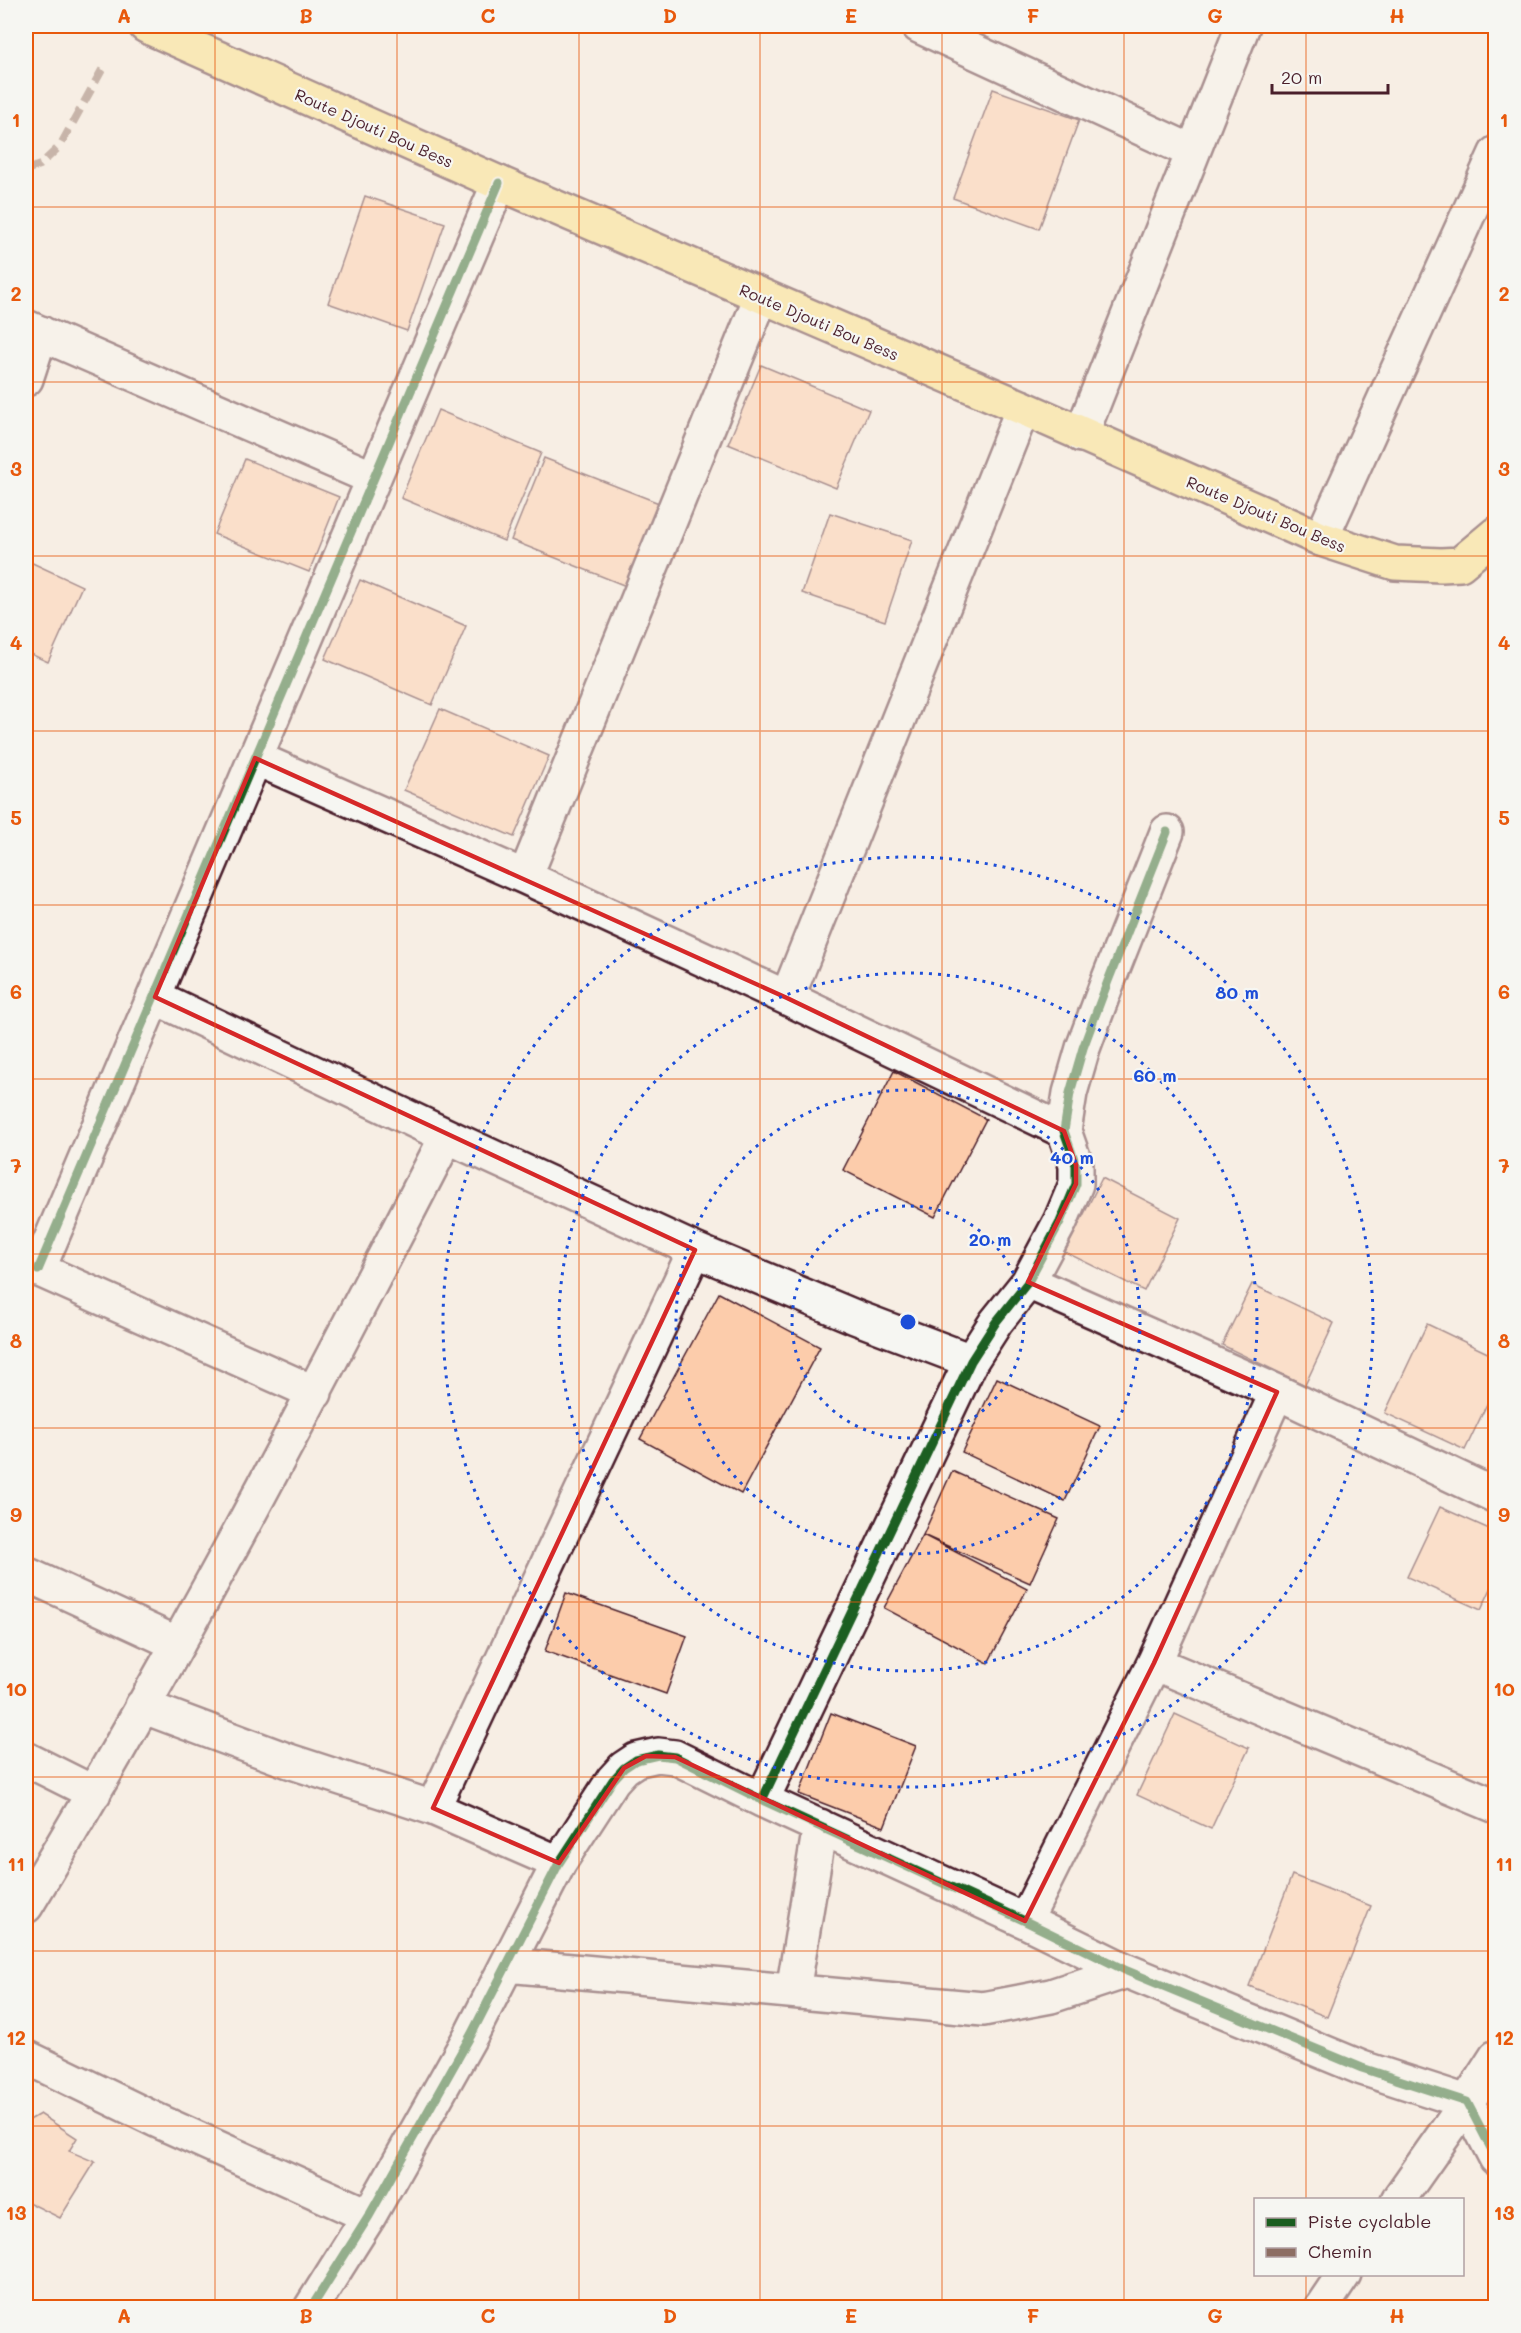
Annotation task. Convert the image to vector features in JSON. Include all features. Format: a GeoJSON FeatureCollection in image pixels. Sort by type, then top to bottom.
{"type":"FeatureCollection","features":[{"type":"Feature","properties":{"kind":"main road","name":"Route Djouti Bou Bess"},"geometry":{"type":"LineString","coordinates":[[146,26],[499,183],[1321,539],[1395,563],[1441,565],[1460,564],[1496,534]]}},
{"type":"Feature","properties":{"kind":"street"},"geometry":{"type":"LineString","coordinates":[[919,26],[1193,152]]}},
{"type":"Feature","properties":{"kind":"street"},"geometry":{"type":"LineString","coordinates":[[1081,435],[1243,26]]}},
{"type":"Feature","properties":{"kind":"street"},"geometry":{"type":"LineString","coordinates":[[1321,539],[1496,153]]}},
{"type":"Feature","properties":{"kind":"street"},"geometry":{"type":"LineString","coordinates":[[315,1393],[32,1268],[155,997],[499,183]]}},
{"type":"Feature","properties":{"kind":"street"},"geometry":{"type":"LineString","coordinates":[[525,877],[761,297]]}},
{"type":"Feature","properties":{"kind":"street"},"geometry":{"type":"LineString","coordinates":[[26,379],[33,330],[373,478]]}},
{"type":"Feature","properties":{"kind":"street"},"geometry":{"type":"LineString","coordinates":[[787,998],[1023,408]]}},
{"type":"Feature","properties":{"kind":"street"},"geometry":{"type":"LineString","coordinates":[[255,758],[525,877],[787,998],[1064,1131]]}},
{"type":"Feature","properties":{"kind":"street"},"geometry":{"type":"LineString","coordinates":[[762,1800],[971,1361],[996,1322],[1028,1282],[1076,1184],[1076,1165],[1064,1131],[1070,1093],[1083,1048],[1167,832]]}},
{"type":"Feature","properties":{"kind":"street"},"geometry":{"type":"LineString","coordinates":[[155,997],[447,1136],[695,1250],[855,1317],[971,1361]]}},
{"type":"Feature","properties":{"kind":"street"},"geometry":{"type":"LineString","coordinates":[[26,1906],[94,1793],[178,1644],[315,1393],[447,1136]]}},
{"type":"Feature","properties":{"kind":"street"},"geometry":{"type":"LineString","coordinates":[[433,1808],[695,1250]]}},
{"type":"Feature","properties":{"kind":"street"},"geometry":{"type":"LineString","coordinates":[[1028,1282],[1277,1392],[1496,1496]]}},
{"type":"Feature","properties":{"kind":"street"},"geometry":{"type":"LineString","coordinates":[[1025,1921],[1154,1663],[1277,1392]]}},
{"type":"Feature","properties":{"kind":"street"},"geometry":{"type":"LineString","coordinates":[[26,1574],[178,1644]]}},
{"type":"Feature","properties":{"kind":"street"},"geometry":{"type":"LineString","coordinates":[[1154,1663],[1496,1806]]}},
{"type":"Feature","properties":{"kind":"street"},"geometry":{"type":"LineString","coordinates":[[142,1706],[290,1761],[433,1808],[559,1863]]}},
{"type":"Feature","properties":{"kind":"street"},"geometry":{"type":"LineString","coordinates":[[311,2307],[369,2216],[471,2035],[559,1863],[613,1780],[624,1768],[645,1756],[675,1757],[1127,1971],[1362,2068],[1467,2102],[1496,2158]]}},
{"type":"Feature","properties":{"kind":"street"},"geometry":{"type":"LineString","coordinates":[[26,1759],[94,1793]]}},
{"type":"Feature","properties":{"kind":"street"},"geometry":{"type":"LineString","coordinates":[[793,1991],[820,1826]]}},
{"type":"Feature","properties":{"kind":"street"},"geometry":{"type":"LineString","coordinates":[[507,1965],[982,2009],[1051,1996],[1127,1971]]}},
{"type":"Feature","properties":{"kind":"street"},"geometry":{"type":"LineString","coordinates":[[26,2057],[156,2120],[369,2216]]}},
{"type":"Feature","properties":{"kind":"street"},"geometry":{"type":"LineString","coordinates":[[1399,2198],[1496,2057]]}},
{"type":"Feature","properties":{"kind":"street"},"geometry":{"type":"LineString","coordinates":[[1321,2307],[1343,2276]]}},
{"type":"Feature","properties":{"kind":"highlighted area"},"geometry":{"type":"Polygon","coordinates":[[[255,758],[787,998],[1064,1131],[1076,1165],[1076,1184],[1028,1282],[1277,1392],[1154,1663],[1025,1921],[675,1757],[646,1756],[624,1768],[559,1863],[433,1808],[695,1250],[155,997],[255,758]]]}},
{"type":"Feature","properties":{"kind":"building"},"geometry":{"type":"Polygon","coordinates":[[[993,89],[1079,120],[1039,229],[953,198],[993,89]]]}},
{"type":"Feature","properties":{"kind":"building"},"geometry":{"type":"Polygon","coordinates":[[[365,196],[445,223],[407,331],[328,303],[365,196]]]}},
{"type":"Feature","properties":{"kind":"building"},"geometry":{"type":"Polygon","coordinates":[[[761,365],[869,410],[836,488],[728,444],[761,365]]]}},
{"type":"Feature","properties":{"kind":"building"},"geometry":{"type":"Polygon","coordinates":[[[438,410],[541,453],[504,541],[401,498],[438,410]]]}},
{"type":"Feature","properties":{"kind":"building"},"geometry":{"type":"Polygon","coordinates":[[[544,458],[664,505],[631,588],[511,540],[544,458]]]}},
{"type":"Feature","properties":{"kind":"building"},"geometry":{"type":"Polygon","coordinates":[[[245,459],[339,497],[309,572],[214,534],[245,459]]]}},
{"type":"Feature","properties":{"kind":"building"},"geometry":{"type":"Polygon","coordinates":[[[830,513],[912,540],[885,621],[802,593],[830,513]]]}},
{"type":"Feature","properties":{"kind":"building"},"geometry":{"type":"Polygon","coordinates":[[[26,560],[82,586],[48,662],[26,652],[26,560]]]}},
{"type":"Feature","properties":{"kind":"building"},"geometry":{"type":"Polygon","coordinates":[[[360,580],[466,626],[432,705],[325,659],[360,580]]]}},
{"type":"Feature","properties":{"kind":"building"},"geometry":{"type":"Polygon","coordinates":[[[440,709],[549,756],[514,837],[404,790],[440,709]]]}},
{"type":"Feature","properties":{"kind":"building"},"geometry":{"type":"Polygon","coordinates":[[[894,1071],[986,1119],[935,1217],[843,1170],[894,1071]]]}},
{"type":"Feature","properties":{"kind":"building"},"geometry":{"type":"Polygon","coordinates":[[[1102,1178],[1180,1218],[1144,1291],[1065,1252],[1102,1178]]]}},
{"type":"Feature","properties":{"kind":"building"},"geometry":{"type":"Polygon","coordinates":[[[1252,1284],[1334,1323],[1305,1385],[1222,1345],[1252,1284]]]}},
{"type":"Feature","properties":{"kind":"building"},"geometry":{"type":"Polygon","coordinates":[[[719,1293],[820,1347],[741,1494],[640,1439],[719,1293]]]}},
{"type":"Feature","properties":{"kind":"building"},"geometry":{"type":"Polygon","coordinates":[[[1427,1324],[1496,1357],[1496,1385],[1465,1450],[1385,1413],[1427,1324]]]}},
{"type":"Feature","properties":{"kind":"building"},"geometry":{"type":"Polygon","coordinates":[[[997,1378],[1100,1426],[1065,1501],[962,1452],[997,1378]]]}},
{"type":"Feature","properties":{"kind":"building"},"geometry":{"type":"Polygon","coordinates":[[[952,1471],[1059,1519],[1030,1583],[923,1535],[952,1471]]]}},
{"type":"Feature","properties":{"kind":"building"},"geometry":{"type":"Polygon","coordinates":[[[1440,1507],[1496,1532],[1496,1578],[1481,1610],[1407,1577],[1440,1507]]]}},
{"type":"Feature","properties":{"kind":"building"},"geometry":{"type":"Polygon","coordinates":[[[923,1535],[1027,1589],[988,1663],[884,1608],[923,1535]]]}},
{"type":"Feature","properties":{"kind":"building"},"geometry":{"type":"Polygon","coordinates":[[[566,1593],[687,1636],[666,1694],[545,1651],[566,1593]]]}},
{"type":"Feature","properties":{"kind":"building"},"geometry":{"type":"Polygon","coordinates":[[[831,1713],[916,1746],[884,1827],[799,1794],[831,1713]]]}},
{"type":"Feature","properties":{"kind":"building"},"geometry":{"type":"Polygon","coordinates":[[[1175,1714],[1249,1748],[1211,1829],[1137,1795],[1175,1714]]]}},
{"type":"Feature","properties":{"kind":"building"},"geometry":{"type":"Polygon","coordinates":[[[1292,1875],[1371,1906],[1327,2017],[1249,1986],[1292,1875]]]}},
{"type":"Feature","properties":{"kind":"building"},"geometry":{"type":"Polygon","coordinates":[[[40,2114],[77,2138],[69,2151],[95,2162],[60,2218],[26,2201],[26,2122],[40,2114]]]}},
{"type":"Feature","properties":{"kind":"marked path"},"geometry":{"type":"LineString","coordinates":[[26,170],[40,165],[60,146],[103,68]]}},
{"type":"Feature","properties":{"kind":"cycle path"},"geometry":{"type":"LineString","coordinates":[[38,1270],[499,183]]}},
{"type":"Feature","properties":{"kind":"cycle path"},"geometry":{"type":"LineString","coordinates":[[762,1800],[971,1361],[996,1322],[1028,1282],[1060,1222],[1076,1184],[1076,1165],[1064,1131],[1070,1093],[1083,1048],[1167,832]]}},
{"type":"Feature","properties":{"kind":"cycle path"},"geometry":{"type":"LineString","coordinates":[[311,2308],[369,2216],[471,2035],[559,1863],[613,1780],[624,1768],[636,1760],[658,1755],[675,1757],[1127,1971],[1362,2068],[1467,2102],[1496,2158]]}}]}
